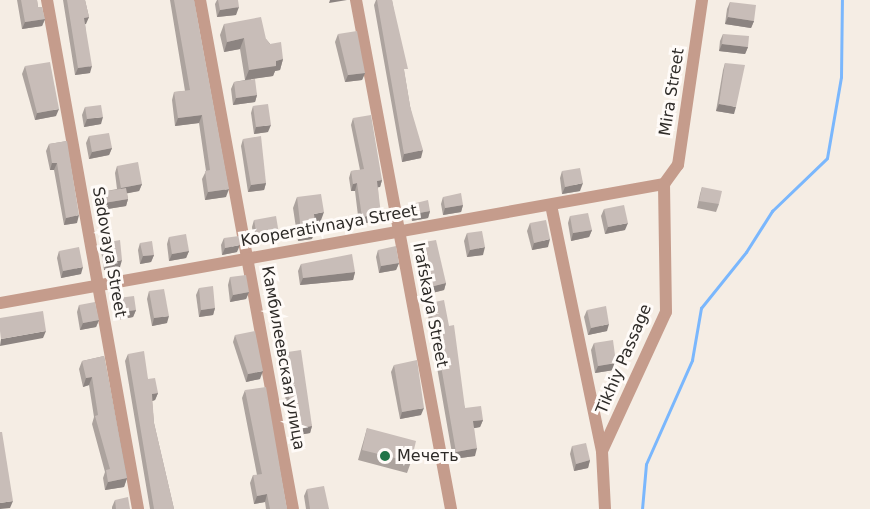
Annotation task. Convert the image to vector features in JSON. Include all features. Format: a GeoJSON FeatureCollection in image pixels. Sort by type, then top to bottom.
{"type":"FeatureCollection","features":[{"type":"Feature","properties":{"kind":"street","name":"Sadovaya Street"},"geometry":{"type":"LineString","coordinates":[[47,0],[138,509]]}},
{"type":"Feature","properties":{"kind":"street","name":"Камбилеевская улица"},"geometry":{"type":"LineString","coordinates":[[200,0],[293,509]]}},
{"type":"Feature","properties":{"kind":"street","name":"Irafskaya Street"},"geometry":{"type":"LineString","coordinates":[[356,0],[451,509]]}},
{"type":"Feature","properties":{"kind":"street","name":"Mira Street"},"geometry":{"type":"LineString","coordinates":[[664,184],[678,165],[702,0]]}},
{"type":"Feature","properties":{"kind":"street","name":"Kooperativnaya Street"},"geometry":{"type":"LineString","coordinates":[[0,303],[664,184]]}},
{"type":"Feature","properties":{"kind":"street","name":"Tikhiy Passage"},"geometry":{"type":"LineString","coordinates":[[605,509],[602,451],[666,312],[664,184]]}},
{"type":"Feature","properties":{"kind":"street"},"geometry":{"type":"LineString","coordinates":[[551,205],[602,451]]}},
{"type":"Feature","properties":{"kind":"building"},"geometry":{"type":"Polygon","coordinates":[[[21,0],[37,0],[38,7],[42,7],[45,19],[25,22],[21,0]]]}},
{"type":"Feature","properties":{"kind":"building"},"geometry":{"type":"Polygon","coordinates":[[[67,0],[85,0],[89,17],[84,18],[92,66],[78,68],[67,0]]]}},
{"type":"Feature","properties":{"kind":"building"},"geometry":{"type":"Polygon","coordinates":[[[174,0],[194,0],[229,189],[208,192],[205,171],[210,170],[202,115],[178,118],[174,92],[190,90],[174,0]]]}},
{"type":"Feature","properties":{"kind":"building"},"geometry":{"type":"Polygon","coordinates":[[[218,0],[238,0],[239,7],[220,10],[218,0]]]}},
{"type":"Feature","properties":{"kind":"building"},"geometry":{"type":"Polygon","coordinates":[[[377,0],[392,0],[408,69],[404,69],[410,106],[423,150],[404,154],[377,0]]]}},
{"type":"Feature","properties":{"kind":"building"},"geometry":{"type":"Polygon","coordinates":[[[730,2],[756,5],[754,21],[728,17],[730,2]]]}},
{"type":"Feature","properties":{"kind":"building"},"geometry":{"type":"Polygon","coordinates":[[[261,17],[266,39],[270,44],[281,42],[283,59],[276,61],[276,66],[249,70],[244,38],[227,42],[224,24],[261,17]]]}},
{"type":"Feature","properties":{"kind":"building"},"geometry":{"type":"Polygon","coordinates":[[[357,31],[365,73],[348,75],[338,34],[357,31]]]}},
{"type":"Feature","properties":{"kind":"building"},"geometry":{"type":"Polygon","coordinates":[[[723,34],[749,36],[748,47],[722,44],[723,34]]]}},
{"type":"Feature","properties":{"kind":"building"},"geometry":{"type":"Polygon","coordinates":[[[50,62],[59,109],[37,113],[25,66],[50,62]]]}},
{"type":"Feature","properties":{"kind":"building"},"geometry":{"type":"Polygon","coordinates":[[[725,63],[745,65],[736,107],[719,104],[725,63]]]}},
{"type":"Feature","properties":{"kind":"building"},"geometry":{"type":"Polygon","coordinates":[[[255,79],[257,95],[236,98],[234,82],[255,79]]]}},
{"type":"Feature","properties":{"kind":"building"},"geometry":{"type":"Polygon","coordinates":[[[268,104],[271,125],[256,127],[253,106],[268,104]]]}},
{"type":"Feature","properties":{"kind":"building"},"geometry":{"type":"Polygon","coordinates":[[[101,105],[103,117],[87,119],[85,107],[101,105]]]}},
{"type":"Feature","properties":{"kind":"building"},"geometry":{"type":"Polygon","coordinates":[[[371,115],[382,180],[377,181],[381,214],[362,217],[357,183],[353,184],[351,171],[364,169],[353,118],[371,115]]]}},
{"type":"Feature","properties":{"kind":"building"},"geometry":{"type":"Polygon","coordinates":[[[109,133],[112,148],[92,152],[89,136],[109,133]]]}},
{"type":"Feature","properties":{"kind":"building"},"geometry":{"type":"Polygon","coordinates":[[[261,136],[266,183],[251,185],[243,139],[261,136]]]}},
{"type":"Feature","properties":{"kind":"building"},"geometry":{"type":"Polygon","coordinates":[[[67,141],[79,215],[66,218],[57,163],[52,163],[49,144],[67,141]]]}},
{"type":"Feature","properties":{"kind":"building"},"geometry":{"type":"Polygon","coordinates":[[[138,162],[142,184],[121,188],[117,166],[138,162]]]}},
{"type":"Feature","properties":{"kind":"building"},"geometry":{"type":"Polygon","coordinates":[[[580,168],[583,183],[565,187],[562,171],[580,168]]]}},
{"type":"Feature","properties":{"kind":"building"},"geometry":{"type":"Polygon","coordinates":[[[702,187],[722,191],[719,204],[699,201],[702,187]]]}},
{"type":"Feature","properties":{"kind":"building"},"geometry":{"type":"Polygon","coordinates":[[[126,188],[128,199],[98,204],[96,193],[126,188]]]}},
{"type":"Feature","properties":{"kind":"building"},"geometry":{"type":"Polygon","coordinates":[[[461,193],[463,205],[445,208],[443,197],[461,193]]]}},
{"type":"Feature","properties":{"kind":"building"},"geometry":{"type":"Polygon","coordinates":[[[321,194],[324,212],[314,214],[316,228],[301,231],[297,197],[321,194]]]}},
{"type":"Feature","properties":{"kind":"building"},"geometry":{"type":"Polygon","coordinates":[[[428,200],[430,211],[414,214],[412,204],[428,200]]]}},
{"type":"Feature","properties":{"kind":"building"},"geometry":{"type":"Polygon","coordinates":[[[624,205],[628,223],[608,227],[604,209],[624,205]]]}},
{"type":"Feature","properties":{"kind":"building"},"geometry":{"type":"Polygon","coordinates":[[[588,213],[592,230],[573,233],[570,216],[588,213]]]}},
{"type":"Feature","properties":{"kind":"building"},"geometry":{"type":"Polygon","coordinates":[[[276,216],[279,234],[257,237],[254,220],[276,216]]]}},
{"type":"Feature","properties":{"kind":"building"},"geometry":{"type":"Polygon","coordinates":[[[546,220],[550,239],[534,243],[530,223],[546,220]]]}},
{"type":"Feature","properties":{"kind":"building"},"geometry":{"type":"Polygon","coordinates":[[[482,231],[485,247],[470,250],[467,233],[482,231]]]}},
{"type":"Feature","properties":{"kind":"building"},"geometry":{"type":"Polygon","coordinates":[[[186,234],[189,251],[172,254],[169,237],[186,234]]]}},
{"type":"Feature","properties":{"kind":"building"},"geometry":{"type":"Polygon","coordinates":[[[239,236],[240,245],[225,248],[224,238],[239,236]]]}},
{"type":"Feature","properties":{"kind":"building"},"geometry":{"type":"Polygon","coordinates":[[[120,240],[122,260],[107,263],[104,243],[120,240]]]}},
{"type":"Feature","properties":{"kind":"building"},"geometry":{"type":"Polygon","coordinates":[[[436,240],[446,283],[426,288],[419,243],[436,240]]]}},
{"type":"Feature","properties":{"kind":"building"},"geometry":{"type":"Polygon","coordinates":[[[152,241],[154,255],[143,256],[140,243],[152,241]]]}},
{"type":"Feature","properties":{"kind":"building"},"geometry":{"type":"Polygon","coordinates":[[[396,246],[399,263],[381,266],[378,250],[396,246]]]}},
{"type":"Feature","properties":{"kind":"building"},"geometry":{"type":"Polygon","coordinates":[[[79,247],[83,267],[63,271],[59,251],[79,247]]]}},
{"type":"Feature","properties":{"kind":"building"},"geometry":{"type":"Polygon","coordinates":[[[352,254],[355,272],[303,278],[301,264],[352,254]]]}},
{"type":"Feature","properties":{"kind":"building"},"geometry":{"type":"Polygon","coordinates":[[[246,275],[249,292],[233,295],[230,277],[246,275]]]}},
{"type":"Feature","properties":{"kind":"building"},"geometry":{"type":"Polygon","coordinates":[[[213,286],[215,308],[201,310],[199,288],[213,286]]]}},
{"type":"Feature","properties":{"kind":"building"},"geometry":{"type":"Polygon","coordinates":[[[164,289],[169,316],[154,318],[149,291],[164,289]]]}},
{"type":"Feature","properties":{"kind":"building"},"geometry":{"type":"Polygon","coordinates":[[[134,296],[136,310],[121,312],[118,298],[134,296]]]}},
{"type":"Feature","properties":{"kind":"building"},"geometry":{"type":"Polygon","coordinates":[[[444,300],[449,326],[454,325],[465,408],[481,406],[483,420],[473,421],[477,448],[456,452],[430,303],[444,300]]]}},
{"type":"Feature","properties":{"kind":"building"},"geometry":{"type":"Polygon","coordinates":[[[95,302],[99,320],[83,323],[79,305],[95,302]]]}},
{"type":"Feature","properties":{"kind":"building"},"geometry":{"type":"Polygon","coordinates":[[[606,306],[609,324],[591,328],[587,310],[606,306]]]}},
{"type":"Feature","properties":{"kind":"building"},"geometry":{"type":"Polygon","coordinates":[[[43,311],[46,331],[1,339],[0,318],[43,311]]]}},
{"type":"Feature","properties":{"kind":"building"},"geometry":{"type":"Polygon","coordinates":[[[255,331],[263,371],[248,374],[235,335],[255,331]]]}},
{"type":"Feature","properties":{"kind":"building"},"geometry":{"type":"Polygon","coordinates":[[[613,340],[616,363],[598,366],[594,343],[613,340]]]}},
{"type":"Feature","properties":{"kind":"building"},"geometry":{"type":"Polygon","coordinates":[[[301,350],[312,426],[295,429],[281,353],[301,350]]]}},
{"type":"Feature","properties":{"kind":"building"},"geometry":{"type":"Polygon","coordinates":[[[144,351],[148,379],[155,378],[158,393],[152,394],[154,423],[174,509],[154,509],[128,354],[144,351]]]}},
{"type":"Feature","properties":{"kind":"building"},"geometry":{"type":"Polygon","coordinates":[[[104,356],[127,478],[108,482],[106,470],[110,469],[95,416],[98,415],[92,377],[86,378],[82,361],[104,356]]]}},
{"type":"Feature","properties":{"kind":"building"},"geometry":{"type":"Polygon","coordinates":[[[417,360],[424,408],[402,412],[394,365],[417,360]]]}},
{"type":"Feature","properties":{"kind":"building"},"geometry":{"type":"Polygon","coordinates":[[[266,387],[287,509],[270,509],[267,494],[257,496],[253,475],[262,474],[245,390],[266,387]]]}},
{"type":"Feature","properties":{"kind":"building"},"geometry":{"type":"Polygon","coordinates":[[[367,428],[416,441],[411,462],[362,450],[367,428]]]}},
{"type":"Feature","properties":{"kind":"building"},"geometry":{"type":"Polygon","coordinates":[[[0,432],[2,432],[13,501],[0,503],[0,432]]]}},
{"type":"Feature","properties":{"kind":"building"},"geometry":{"type":"Polygon","coordinates":[[[586,443],[590,460],[576,464],[572,446],[586,443]]]}},
{"type":"Feature","properties":{"kind":"building"},"geometry":{"type":"Polygon","coordinates":[[[324,486],[329,509],[310,509],[307,489],[324,486]]]}},
{"type":"Feature","properties":{"kind":"building"},"geometry":{"type":"Polygon","coordinates":[[[128,497],[130,509],[116,509],[115,500],[128,497]]]}},
{"type":"Feature","properties":{"kind":"waterway"},"geometry":{"type":"LineString","coordinates":[[642,509],[646,464],[692,360],[701,308],[746,252],[772,211],[827,158],[841,77],[842,0]]}},
{"type":"Feature","properties":{"kind":"place","name":"Мечеть"},"geometry":{"type":"Point","coordinates":[385,456]}}]}
